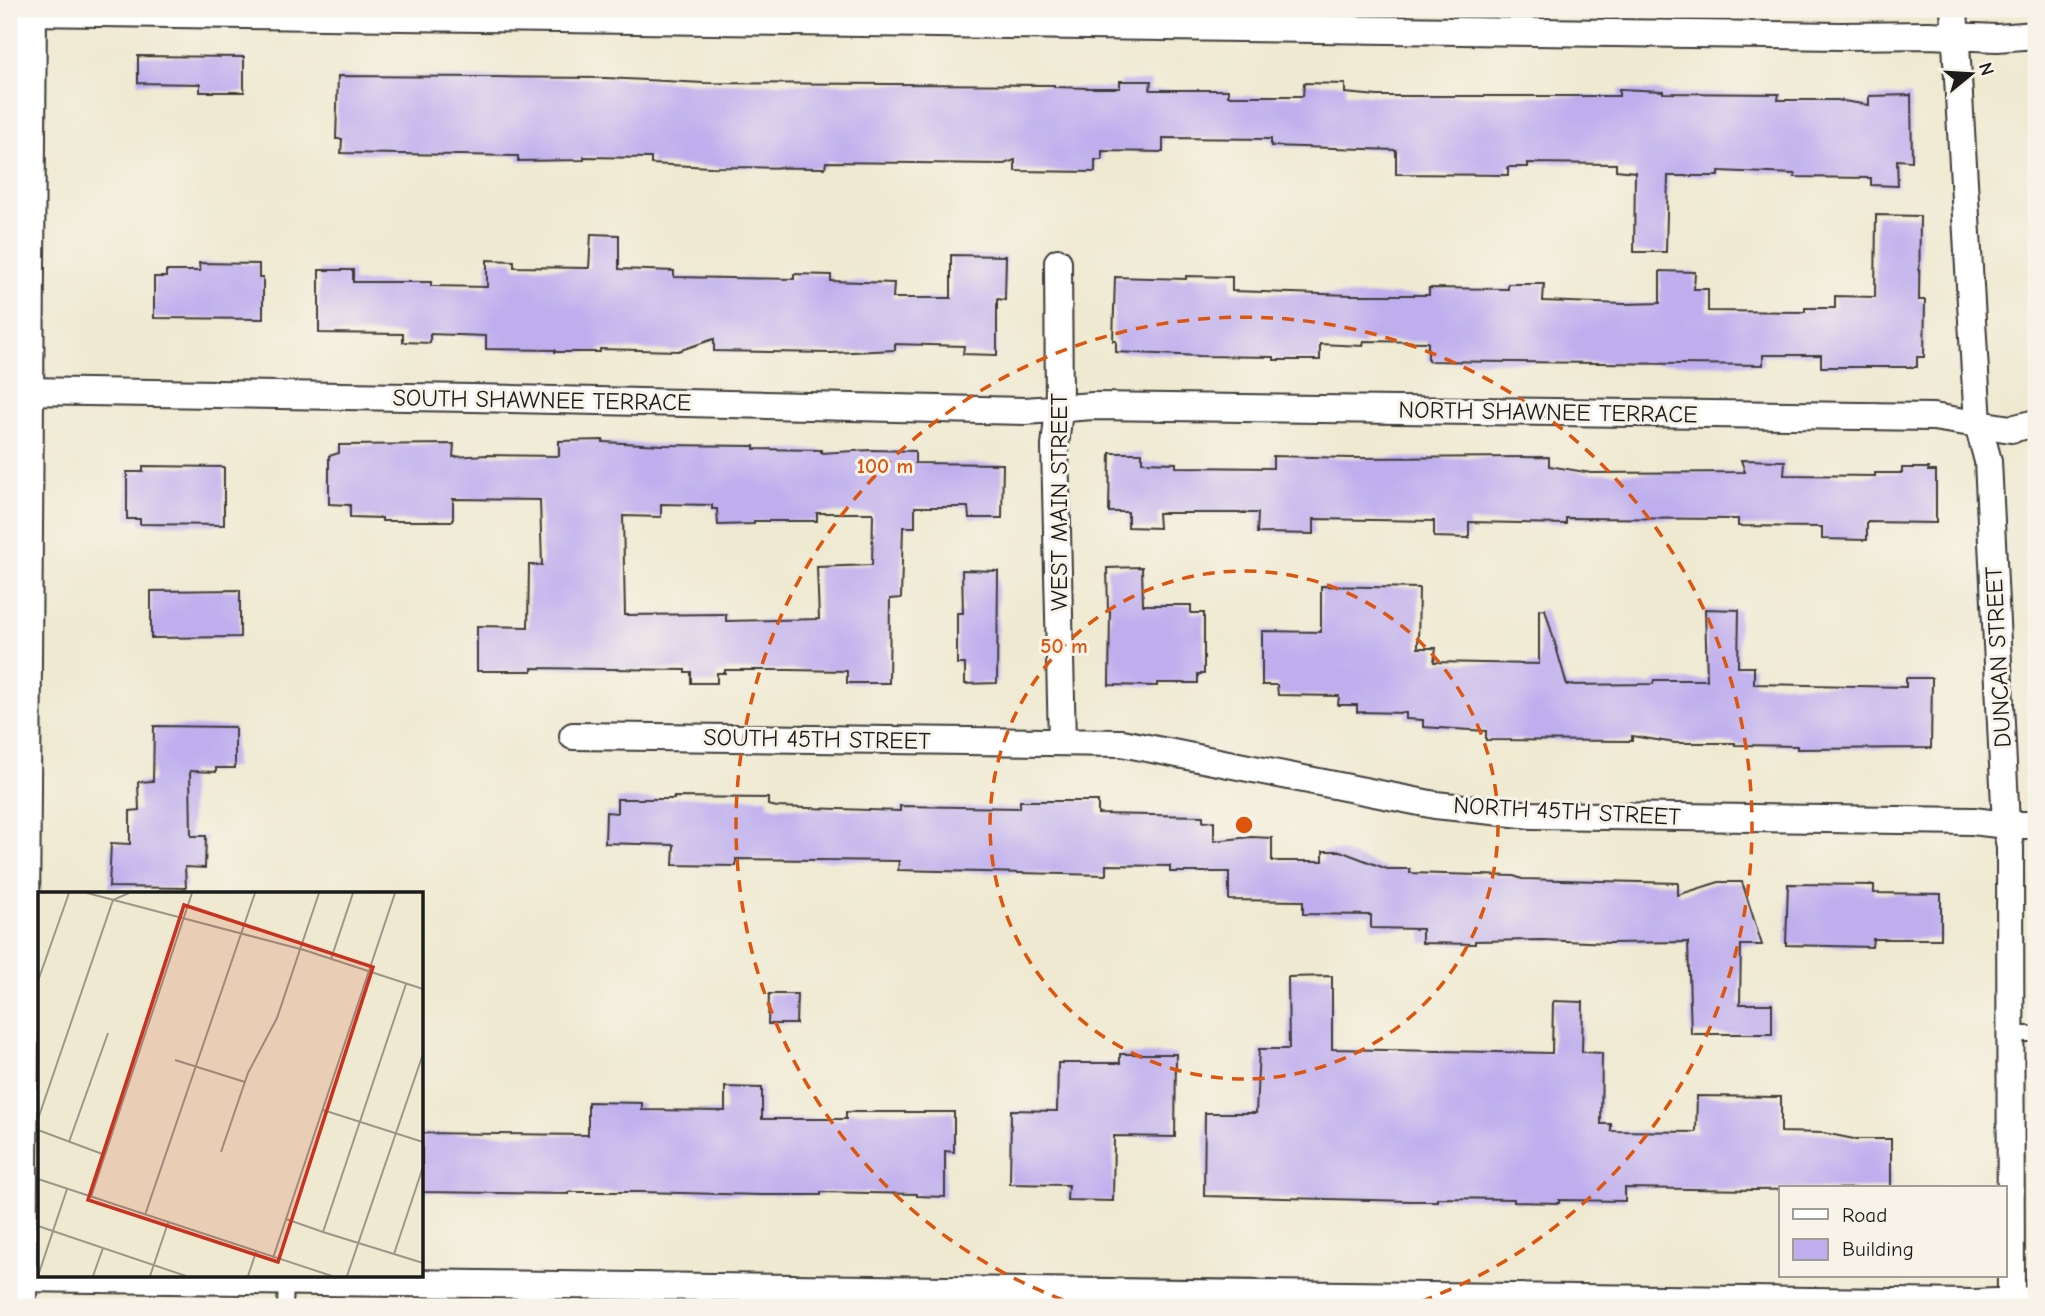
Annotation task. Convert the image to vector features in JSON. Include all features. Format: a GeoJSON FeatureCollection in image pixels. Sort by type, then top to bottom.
{"type":"FeatureCollection","features":[{"type":"Feature","properties":{"kind":"street","name":"DUNCAN STREET"},"geometry":{"type":"LineString","coordinates":[[1954,9],[1978,424],[1988,461],[2006,825],[2010,847],[2010,1034],[2019,1303]]}},
{"type":"Feature","properties":{"kind":"street"},"geometry":{"type":"LineString","coordinates":[[2019,1303],[17,1293],[13,1159],[16,550],[24,391],[27,10],[319,12],[1047,26],[1997,38],[2036,35]]}},
{"type":"Feature","properties":{"kind":"street","name":"WEST MAIN STREET"},"geometry":{"type":"LineString","coordinates":[[1058,261],[1059,409],[1055,446],[1062,742]]}},
{"type":"Feature","properties":{"kind":"street","name":"SOUTH SHAWNEE TERRACE"},"geometry":{"type":"LineString","coordinates":[[24,391],[1025,411],[1059,409]]}},
{"type":"Feature","properties":{"kind":"street","name":"NORTH SHAWNEE TERRACE"},"geometry":{"type":"LineString","coordinates":[[1059,409],[1093,406],[1933,417],[2011,429],[2036,423]]}},
{"type":"Feature","properties":{"kind":"street","name":"SOUTH 45TH STREET"},"geometry":{"type":"LineString","coordinates":[[573,736],[1062,742]]}},
{"type":"Feature","properties":{"kind":"street","name":"NORTH 45TH STREET"},"geometry":{"type":"LineString","coordinates":[[1062,742],[1122,743],[1435,805],[1532,815],[1973,821],[2036,825]]}},
{"type":"Feature","properties":{"kind":"lane"},"geometry":{"type":"LineString","coordinates":[[2010,1034],[2036,1034]]}},
{"type":"Feature","properties":{"kind":"building"},"geometry":{"type":"Polygon","coordinates":[[[138,56],[244,57],[244,92],[200,92],[200,84],[138,83],[138,56]]]}},
{"type":"Feature","properties":{"kind":"building"},"geometry":{"type":"Polygon","coordinates":[[[338,76],[606,78],[704,83],[1054,85],[1090,88],[1120,88],[1120,81],[1151,81],[1150,90],[1228,90],[1228,96],[1303,96],[1304,83],[1345,84],[1345,93],[1378,96],[1619,96],[1619,89],[1663,93],[1779,94],[1778,100],[1837,100],[1869,105],[1869,96],[1911,95],[1912,161],[1897,160],[1898,186],[1871,185],[1871,178],[1795,177],[1795,174],[1719,171],[1719,176],[1668,176],[1666,252],[1634,252],[1635,172],[1616,170],[1616,164],[1528,163],[1528,167],[1508,167],[1508,175],[1396,174],[1396,150],[1271,146],[1271,139],[1163,138],[1163,152],[1102,151],[1102,160],[1095,160],[1095,172],[1015,171],[1015,160],[1004,164],[826,162],[825,168],[711,167],[651,164],[651,158],[584,157],[584,160],[518,161],[518,156],[341,153],[342,139],[336,139],[338,76]]]}},
{"type":"Feature","properties":{"kind":"building"},"geometry":{"type":"Polygon","coordinates":[[[1876,215],[1920,216],[1919,300],[1925,300],[1924,357],[1917,357],[1917,367],[1821,367],[1821,355],[1763,355],[1763,365],[1428,361],[1428,342],[1364,341],[1363,346],[1320,344],[1320,360],[1274,360],[1274,357],[1116,352],[1116,341],[1113,341],[1115,277],[1232,277],[1232,291],[1352,295],[1429,295],[1429,288],[1508,289],[1508,284],[1544,284],[1543,301],[1624,304],[1660,303],[1660,271],[1695,272],[1694,289],[1708,289],[1708,311],[1805,312],[1805,308],[1835,308],[1835,296],[1875,297],[1876,215]]]}},
{"type":"Feature","properties":{"kind":"building"},"geometry":{"type":"Polygon","coordinates":[[[591,234],[619,235],[619,269],[674,271],[674,277],[794,279],[794,274],[831,275],[831,281],[894,283],[893,298],[951,298],[951,255],[1006,256],[1005,300],[997,299],[997,355],[963,354],[964,346],[895,344],[895,350],[831,353],[714,351],[714,339],[678,351],[600,349],[600,352],[555,352],[486,349],[486,336],[430,334],[430,343],[403,342],[403,334],[319,333],[319,270],[353,270],[353,282],[431,282],[431,286],[487,287],[487,260],[514,261],[514,267],[589,268],[591,234]]]}},
{"type":"Feature","properties":{"kind":"building"},"geometry":{"type":"Polygon","coordinates":[[[199,263],[259,264],[259,277],[263,277],[263,319],[154,318],[154,277],[166,277],[166,271],[200,271],[199,263]]]}},
{"type":"Feature","properties":{"kind":"building"},"geometry":{"type":"Polygon","coordinates":[[[603,440],[663,445],[754,446],[754,449],[821,450],[821,453],[915,451],[915,463],[1003,464],[1002,518],[969,518],[968,507],[915,507],[915,527],[903,527],[901,598],[890,599],[889,683],[847,683],[847,671],[725,670],[725,673],[717,673],[717,683],[691,683],[691,672],[685,670],[532,668],[532,671],[477,671],[477,626],[528,627],[529,565],[542,565],[540,500],[453,499],[453,521],[382,521],[382,518],[350,517],[350,505],[329,504],[329,456],[339,453],[339,445],[454,444],[453,457],[559,456],[559,441],[603,440]],[[661,504],[661,517],[623,516],[625,615],[726,614],[726,621],[819,619],[817,567],[872,565],[873,513],[817,513],[817,521],[754,521],[754,524],[718,525],[717,509],[712,509],[712,505],[661,504]]]}},
{"type":"Feature","properties":{"kind":"building"},"geometry":{"type":"Polygon","coordinates":[[[1110,453],[1142,453],[1142,462],[1176,463],[1176,467],[1273,468],[1273,456],[1549,457],[1549,466],[1591,473],[1745,472],[1741,460],[1785,461],[1784,475],[1875,476],[1875,473],[1902,473],[1902,468],[1929,468],[1928,471],[1936,471],[1936,523],[1867,522],[1867,540],[1822,539],[1822,527],[1738,526],[1738,519],[1566,518],[1566,524],[1469,522],[1469,538],[1434,537],[1434,521],[1314,519],[1314,534],[1257,533],[1258,513],[1158,513],[1159,528],[1128,527],[1128,512],[1109,512],[1110,453]]]}},
{"type":"Feature","properties":{"kind":"building"},"geometry":{"type":"Polygon","coordinates":[[[143,466],[224,467],[224,525],[140,524],[140,519],[127,519],[127,472],[143,472],[143,466]]]}},
{"type":"Feature","properties":{"kind":"building"},"geometry":{"type":"Polygon","coordinates":[[[1142,567],[1143,605],[1191,605],[1191,613],[1204,613],[1204,674],[1198,674],[1198,683],[1109,685],[1110,611],[1107,568],[1142,567]]]}},
{"type":"Feature","properties":{"kind":"building"},"geometry":{"type":"Polygon","coordinates":[[[962,570],[998,571],[997,683],[965,684],[965,664],[957,664],[957,613],[963,613],[962,570]]]}},
{"type":"Feature","properties":{"kind":"building"},"geometry":{"type":"Polygon","coordinates":[[[1321,586],[1419,588],[1418,648],[1436,648],[1434,662],[1539,664],[1539,610],[1545,609],[1567,685],[1707,680],[1705,609],[1739,610],[1738,667],[1754,667],[1754,684],[1906,687],[1906,678],[1932,678],[1931,748],[1797,749],[1797,746],[1675,743],[1632,736],[1632,741],[1486,740],[1486,731],[1423,727],[1423,720],[1406,719],[1406,713],[1357,712],[1357,705],[1338,705],[1339,696],[1278,695],[1277,685],[1262,685],[1262,631],[1321,632],[1321,586]]]}},
{"type":"Feature","properties":{"kind":"building"},"geometry":{"type":"Polygon","coordinates":[[[240,590],[240,637],[151,638],[151,591],[240,590]]]}},
{"type":"Feature","properties":{"kind":"building"},"geometry":{"type":"Polygon","coordinates":[[[154,726],[235,727],[235,768],[216,768],[216,772],[190,771],[191,836],[206,836],[205,868],[185,867],[186,888],[109,887],[111,843],[130,844],[130,811],[139,810],[138,782],[153,781],[154,726]]]}},
{"type":"Feature","properties":{"kind":"building"},"geometry":{"type":"Polygon","coordinates":[[[768,798],[768,805],[777,807],[900,811],[900,806],[1020,808],[1020,801],[1098,801],[1098,814],[1203,816],[1203,822],[1214,821],[1214,841],[1272,838],[1272,861],[1323,861],[1323,851],[1340,851],[1387,869],[1410,869],[1410,873],[1678,883],[1678,895],[1719,882],[1742,882],[1762,945],[1741,945],[1740,1004],[1772,1004],[1772,1034],[1691,1034],[1688,942],[1542,940],[1475,941],[1475,944],[1422,943],[1422,929],[1371,928],[1371,915],[1303,914],[1303,901],[1229,900],[1229,872],[1170,872],[1170,866],[1106,865],[1106,875],[898,870],[899,861],[736,859],[736,866],[673,865],[674,845],[605,843],[606,812],[617,813],[617,799],[768,798]]]}},
{"type":"Feature","properties":{"kind":"building"},"geometry":{"type":"Polygon","coordinates":[[[1788,884],[1874,885],[1874,893],[1941,894],[1941,939],[1873,939],[1872,947],[1786,945],[1788,884]]]}},
{"type":"Feature","properties":{"kind":"building"},"geometry":{"type":"Polygon","coordinates":[[[1332,976],[1332,1049],[1552,1053],[1553,1001],[1583,1002],[1582,1052],[1602,1053],[1601,1124],[1611,1124],[1611,1131],[1696,1132],[1697,1096],[1781,1097],[1781,1132],[1824,1133],[1854,1139],[1891,1139],[1891,1186],[1779,1186],[1779,1190],[1754,1190],[1625,1188],[1625,1201],[1559,1200],[1559,1203],[1514,1202],[1514,1199],[1437,1198],[1437,1201],[1412,1201],[1204,1196],[1205,1113],[1256,1113],[1259,1049],[1289,1049],[1288,977],[1332,976]]]}},
{"type":"Feature","properties":{"kind":"building"},"geometry":{"type":"Polygon","coordinates":[[[769,994],[797,994],[796,1024],[768,1024],[769,994]]]}},
{"type":"Feature","properties":{"kind":"building"},"geometry":{"type":"Polygon","coordinates":[[[1120,1054],[1176,1054],[1175,1137],[1114,1136],[1113,1201],[1067,1200],[1068,1185],[1010,1184],[1011,1110],[1057,1111],[1058,1063],[1120,1063],[1120,1054]]]}},
{"type":"Feature","properties":{"kind":"building"},"geometry":{"type":"Polygon","coordinates":[[[725,1087],[762,1088],[762,1119],[846,1119],[846,1112],[954,1112],[954,1152],[945,1151],[945,1197],[821,1192],[821,1195],[424,1192],[424,1133],[588,1135],[588,1102],[642,1103],[642,1110],[725,1111],[725,1087]]]}}]}
